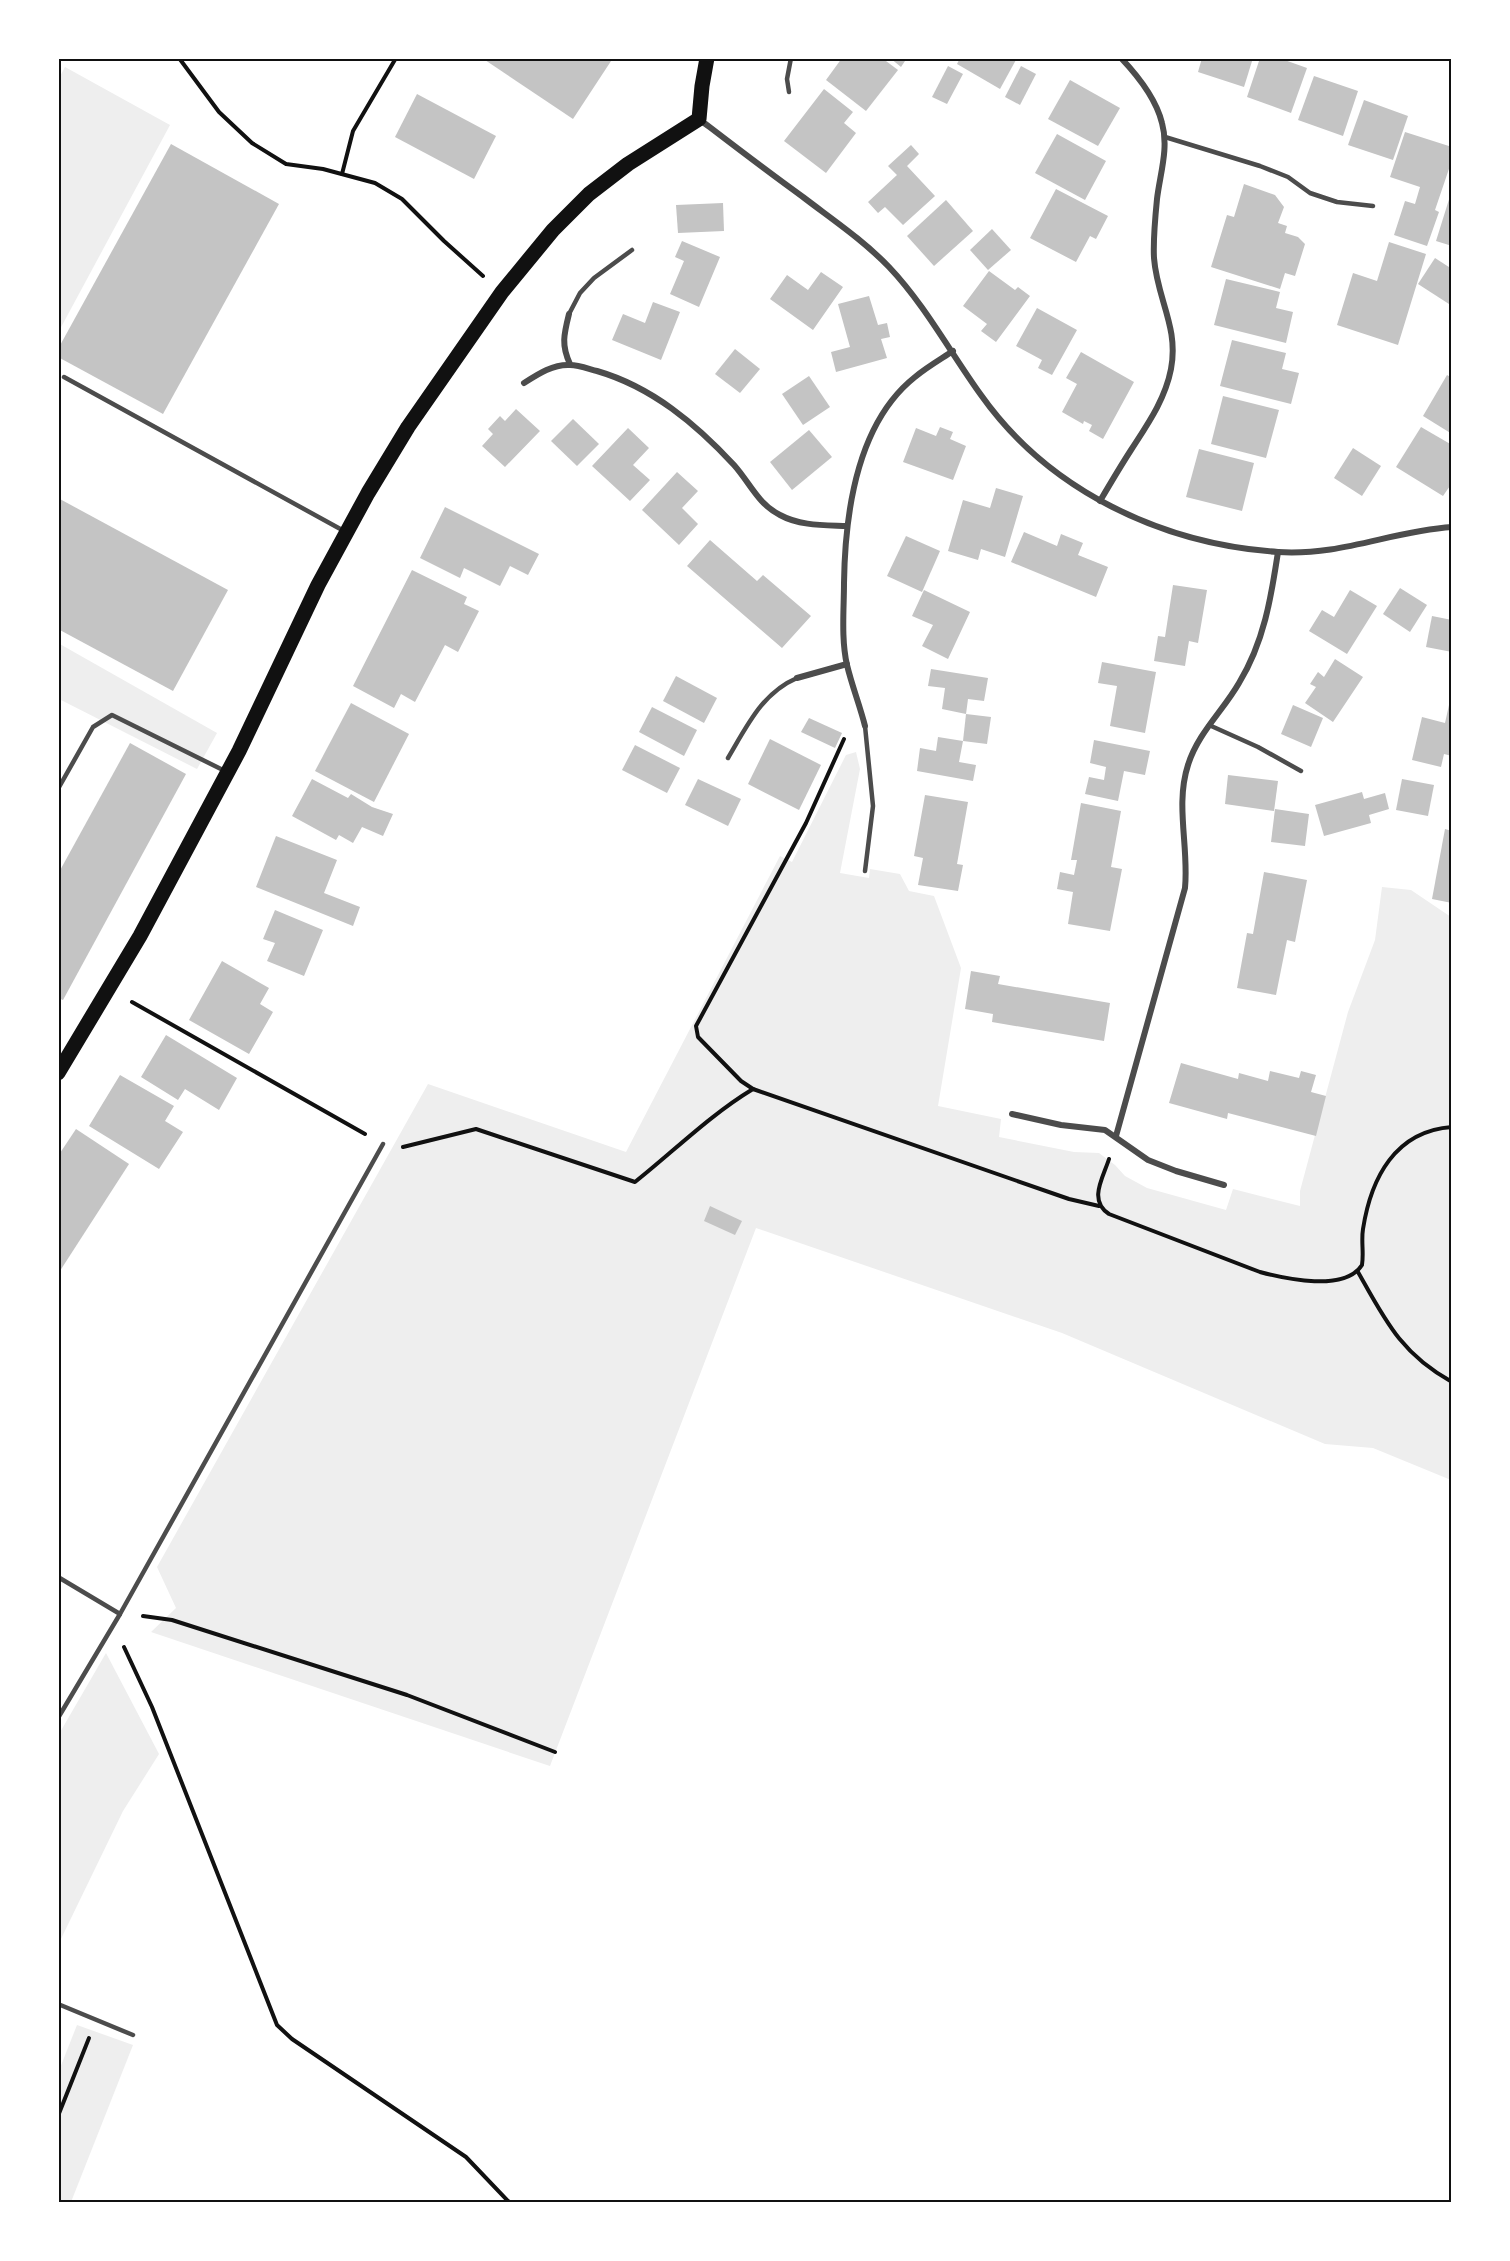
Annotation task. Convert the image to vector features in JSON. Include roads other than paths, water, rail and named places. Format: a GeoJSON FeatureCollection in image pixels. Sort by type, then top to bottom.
{"type":"FeatureCollection","features":[{"type":"Feature","properties":{"kind":"main road"},"geometry":{"type":"LineString","coordinates":[[58,1073],[67,1055],[110,990],[228,772],[300,621],[347,532],[408,427],[502,292],[553,231],[589,194],[628,164],[699,119],[707,58]]}},
{"type":"Feature","properties":{"kind":"street"},"geometry":{"type":"LineString","coordinates":[[1100,501],[1152,417],[1164,393],[1171,370],[1174,347],[1170,319],[1162,299],[1154,260],[1157,199],[1165,137],[1155,104],[1121,58]]}},
{"type":"Feature","properties":{"kind":"street"},"geometry":{"type":"LineString","coordinates":[[699,119],[873,250],[910,291],[985,400],[1026,447],[1055,472],[1100,501],[1124,514],[1171,532],[1220,543],[1278,552],[1332,551],[1424,530],[1452,527]]}},
{"type":"Feature","properties":{"kind":"street"},"geometry":{"type":"LineString","coordinates":[[569,314],[564,351],[570,364]]}},
{"type":"Feature","properties":{"kind":"street"},"geometry":{"type":"LineString","coordinates":[[865,726],[847,664],[844,614],[847,526],[851,498],[874,432],[887,409],[914,377],[953,351]]}},
{"type":"Feature","properties":{"kind":"street"},"geometry":{"type":"LineString","coordinates":[[524,383],[544,370],[570,364],[608,374],[630,383],[695,427],[737,468],[758,498],[779,515],[793,521],[810,524],[847,526]]}},
{"type":"Feature","properties":{"kind":"street"},"geometry":{"type":"LineString","coordinates":[[1116,1136],[1185,888],[1187,862],[1183,836],[1182,792],[1191,756],[1209,725],[1239,685],[1257,648],[1269,611],[1278,552]]}},
{"type":"Feature","properties":{"kind":"street"},"geometry":{"type":"LineString","coordinates":[[797,678],[847,664]]}},
{"type":"Feature","properties":{"kind":"street"},"geometry":{"type":"LineString","coordinates":[[1012,1114],[1061,1125],[1100,1129],[1116,1136],[1148,1160],[1224,1185]]}},
{"type":"Feature","properties":{"kind":"lane"},"geometry":{"type":"LineString","coordinates":[[789,92],[787,79],[791,58]]}},
{"type":"Feature","properties":{"kind":"lane"},"geometry":{"type":"LineString","coordinates":[[1165,137],[1260,166],[1288,177],[1310,193],[1337,202],[1373,206]]}},
{"type":"Feature","properties":{"kind":"lane"},"geometry":{"type":"LineString","coordinates":[[569,314],[580,293],[594,278],[632,250]]}},
{"type":"Feature","properties":{"kind":"lane"},"geometry":{"type":"LineString","coordinates":[[64,377],[347,532]]}},
{"type":"Feature","properties":{"kind":"lane"},"geometry":{"type":"LineString","coordinates":[[728,758],[756,710],[781,685],[797,678]]}},
{"type":"Feature","properties":{"kind":"lane"},"geometry":{"type":"LineString","coordinates":[[58,789],[93,727],[112,715],[228,772]]}},
{"type":"Feature","properties":{"kind":"lane"},"geometry":{"type":"LineString","coordinates":[[1209,725],[1258,747],[1301,771]]}},
{"type":"Feature","properties":{"kind":"lane"},"geometry":{"type":"LineString","coordinates":[[865,726],[873,806],[865,870]]}},
{"type":"Feature","properties":{"kind":"lane"},"geometry":{"type":"LineString","coordinates":[[58,1718],[120,1614],[383,1144]]}},
{"type":"Feature","properties":{"kind":"lane"},"geometry":{"type":"LineString","coordinates":[[58,1577],[120,1614]]}},
{"type":"Feature","properties":{"kind":"lane"},"geometry":{"type":"LineString","coordinates":[[58,2004],[132,2035]]}}]}
